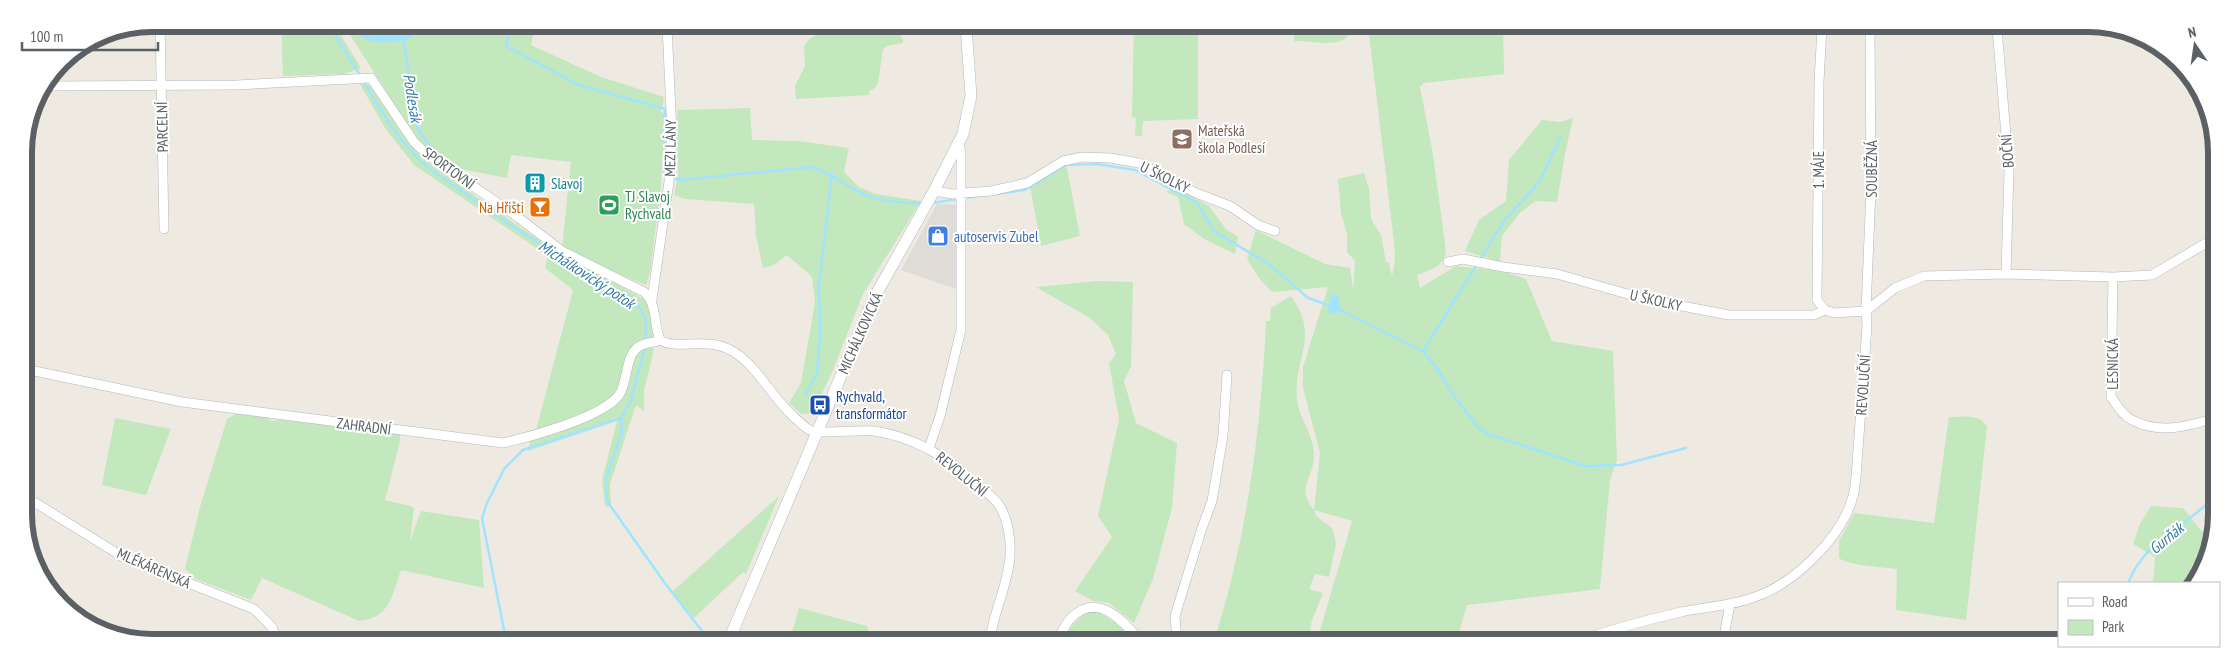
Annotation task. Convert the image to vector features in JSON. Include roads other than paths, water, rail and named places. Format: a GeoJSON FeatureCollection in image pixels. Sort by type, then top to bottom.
{"type":"FeatureCollection","features":[{"type":"Feature","properties":{"kind":"street","name":"1. MÁJE"},"geometry":{"type":"LineString","coordinates":[[1822,32],[1819,82],[1817,300],[1825,310]]}},
{"type":"Feature","properties":{"kind":"street","name":"SOUBĚŽNÁ"},"geometry":{"type":"LineString","coordinates":[[1866,311],[1871,188],[1870,32]]}},
{"type":"Feature","properties":{"kind":"street","name":"BOČNÍ"},"geometry":{"type":"LineString","coordinates":[[1997,32],[2009,171],[2006,274]]}},
{"type":"Feature","properties":{"kind":"street","name":"PARCELNÍ"},"geometry":{"type":"LineString","coordinates":[[160,33],[164,229]]}},
{"type":"Feature","properties":{"kind":"street","name":"MEZI LÁNY"},"geometry":{"type":"LineString","coordinates":[[652,299],[669,182],[671,154],[667,33]]}},
{"type":"Feature","properties":{"kind":"street","name":"MICHÁLKOVICKÁ"},"geometry":{"type":"LineString","coordinates":[[732,634],[874,298],[959,144],[967,121],[971,96],[966,33]]}},
{"type":"Feature","properties":{"kind":"street","name":"SPORTOVNÍ"},"geometry":{"type":"LineString","coordinates":[[53,86],[236,85],[371,78],[414,142],[428,155],[519,218],[562,251],[644,292],[652,299]]}},
{"type":"Feature","properties":{"kind":"street"},"geometry":{"type":"LineString","coordinates":[[929,448],[940,416],[961,330],[962,192],[959,144]]}},
{"type":"Feature","properties":{"kind":"street","name":"U ŠKOLKY"},"geometry":{"type":"LineString","coordinates":[[934,192],[953,194],[991,191],[1026,183],[1063,161],[1082,157],[1110,158],[1139,163],[1196,193],[1230,206],[1258,225],[1275,231]]}},
{"type":"Feature","properties":{"kind":"street"},"geometry":{"type":"LineString","coordinates":[[1866,311],[1895,288],[1924,276],[2006,274],[2113,277],[2152,275],[2208,242]]}},
{"type":"Feature","properties":{"kind":"street","name":"U ŠKOLKY"},"geometry":{"type":"LineString","coordinates":[[1448,262],[1462,260],[1557,274],[1645,299],[1729,315],[1814,315],[1825,310],[1834,313],[1866,311]]}},
{"type":"Feature","properties":{"kind":"street","name":"LESNICKÁ"},"geometry":{"type":"LineString","coordinates":[[2113,277],[2111,397],[2131,420],[2157,427],[2176,430],[2208,420]]}},
{"type":"Feature","properties":{"kind":"street"},"geometry":{"type":"LineString","coordinates":[[652,299],[657,342],[669,344],[714,343],[735,352],[745,361],[785,410],[808,430],[816,432]]}},
{"type":"Feature","properties":{"kind":"street","name":"REVOLUČNÍ"},"geometry":{"type":"LineString","coordinates":[[1600,634],[1681,612],[1730,604],[1752,598],[1783,583],[1808,564],[1823,548],[1842,522],[1853,496],[1867,326],[1866,311]]}},
{"type":"Feature","properties":{"kind":"street","name":"ZAHRADNÍ"},"geometry":{"type":"LineString","coordinates":[[32,371],[182,402],[503,443],[527,438],[600,411],[619,395],[624,385],[632,354],[643,344],[657,342]]}},
{"type":"Feature","properties":{"kind":"street"},"geometry":{"type":"LineString","coordinates":[[1176,634],[1175,616],[1212,502],[1216,483],[1223,436],[1227,375]]}},
{"type":"Feature","properties":{"kind":"street","name":"REVOLUČNÍ"},"geometry":{"type":"LineString","coordinates":[[816,432],[840,430],[875,431],[929,448],[972,479],[999,505],[1009,530],[1010,556],[1006,581],[991,634]]}},
{"type":"Feature","properties":{"kind":"street","name":"MLÉKÁRENSKÁ"},"geometry":{"type":"LineString","coordinates":[[32,501],[123,557],[254,609],[272,627],[274,634]]}},
{"type":"Feature","properties":{"kind":"street"},"geometry":{"type":"LineString","coordinates":[[1724,634],[1730,604]]}},
{"type":"Feature","properties":{"kind":"street"},"geometry":{"type":"LineString","coordinates":[[1061,634],[1070,619],[1078,612],[1085,608],[1099,607],[1108,609],[1134,634]]}},
{"type":"Feature","properties":{"kind":"water"},"geometry":{"type":"Polygon","coordinates":[[[356,33],[420,33],[396,42],[373,41],[356,33]]]}},
{"type":"Feature","properties":{"kind":"water"},"geometry":{"type":"Polygon","coordinates":[[[1332,294],[1337,295],[1339,302],[1339,309],[1336,314],[1330,314],[1328,306],[1332,294]]]}},
{"type":"Feature","properties":{"kind":"waterway","name":"Michálkovický potok"},"geometry":{"type":"LineString","coordinates":[[334,33],[360,75]]}},
{"type":"Feature","properties":{"kind":"waterway"},"geometry":{"type":"LineString","coordinates":[[509,33],[506,46],[579,85],[665,109],[664,174],[680,180],[812,167],[869,196],[896,202],[924,203]]}},
{"type":"Feature","properties":{"kind":"waterway","name":"Podlesák"},"geometry":{"type":"LineString","coordinates":[[403,38],[418,130],[434,151],[433,155]]}},
{"type":"Feature","properties":{"kind":"waterway","name":"Michálkovický potok"},"geometry":{"type":"LineString","coordinates":[[363,80],[384,115],[408,148],[427,167],[521,232],[638,305],[646,320],[646,341]]}},
{"type":"Feature","properties":{"kind":"waterway"},"geometry":{"type":"LineString","coordinates":[[1423,351],[1504,221],[1540,181],[1560,138]]}},
{"type":"Feature","properties":{"kind":"waterway"},"geometry":{"type":"LineString","coordinates":[[996,194],[1025,190],[1066,165],[1097,164],[1135,170],[1197,203],[1215,232],[1269,264],[1308,298],[1331,306]]}},
{"type":"Feature","properties":{"kind":"waterway"},"geometry":{"type":"LineString","coordinates":[[805,395],[817,373],[820,335],[819,285],[832,174]]}},
{"type":"Feature","properties":{"kind":"waterway"},"geometry":{"type":"LineString","coordinates":[[964,198],[981,196]]}},
{"type":"Feature","properties":{"kind":"waterway"},"geometry":{"type":"LineString","coordinates":[[932,203],[958,199]]}},
{"type":"Feature","properties":{"kind":"waterway"},"geometry":{"type":"LineString","coordinates":[[1338,309],[1423,351],[1478,427],[1488,434],[1585,466],[1621,465],[1686,448]]}},
{"type":"Feature","properties":{"kind":"waterway","name":"Michálkovický potok"},"geometry":{"type":"LineString","coordinates":[[505,634],[482,518],[487,503],[504,469],[523,450],[621,418],[631,400],[645,347]]}},
{"type":"Feature","properties":{"kind":"waterway"},"geometry":{"type":"LineString","coordinates":[[621,418],[622,432],[606,479],[607,501],[664,582],[704,634]]}},
{"type":"Feature","properties":{"kind":"waterway","name":"Gurňák"},"geometry":{"type":"LineString","coordinates":[[2129,582],[2144,556],[2155,545],[2208,503]]}},
{"type":"Feature","properties":{"kind":"place","name":"Mateřská škola Podlesí"},"geometry":{"type":"Point","coordinates":[1182,139]}},
{"type":"Feature","properties":{"kind":"place","name":"Slavoj"},"geometry":{"type":"Point","coordinates":[535,183]}},
{"type":"Feature","properties":{"kind":"place","name":"TJ Slavoj Rychvald"},"geometry":{"type":"Point","coordinates":[609,205]}},
{"type":"Feature","properties":{"kind":"place","name":"Na Hřišti"},"geometry":{"type":"Point","coordinates":[540,207]}},
{"type":"Feature","properties":{"kind":"place","name":"autoservis Zubel"},"geometry":{"type":"Point","coordinates":[938,236]}},
{"type":"Feature","properties":{"kind":"place","name":"Rychvald, transformátor"},"geometry":{"type":"Point","coordinates":[820,405]}}]}
